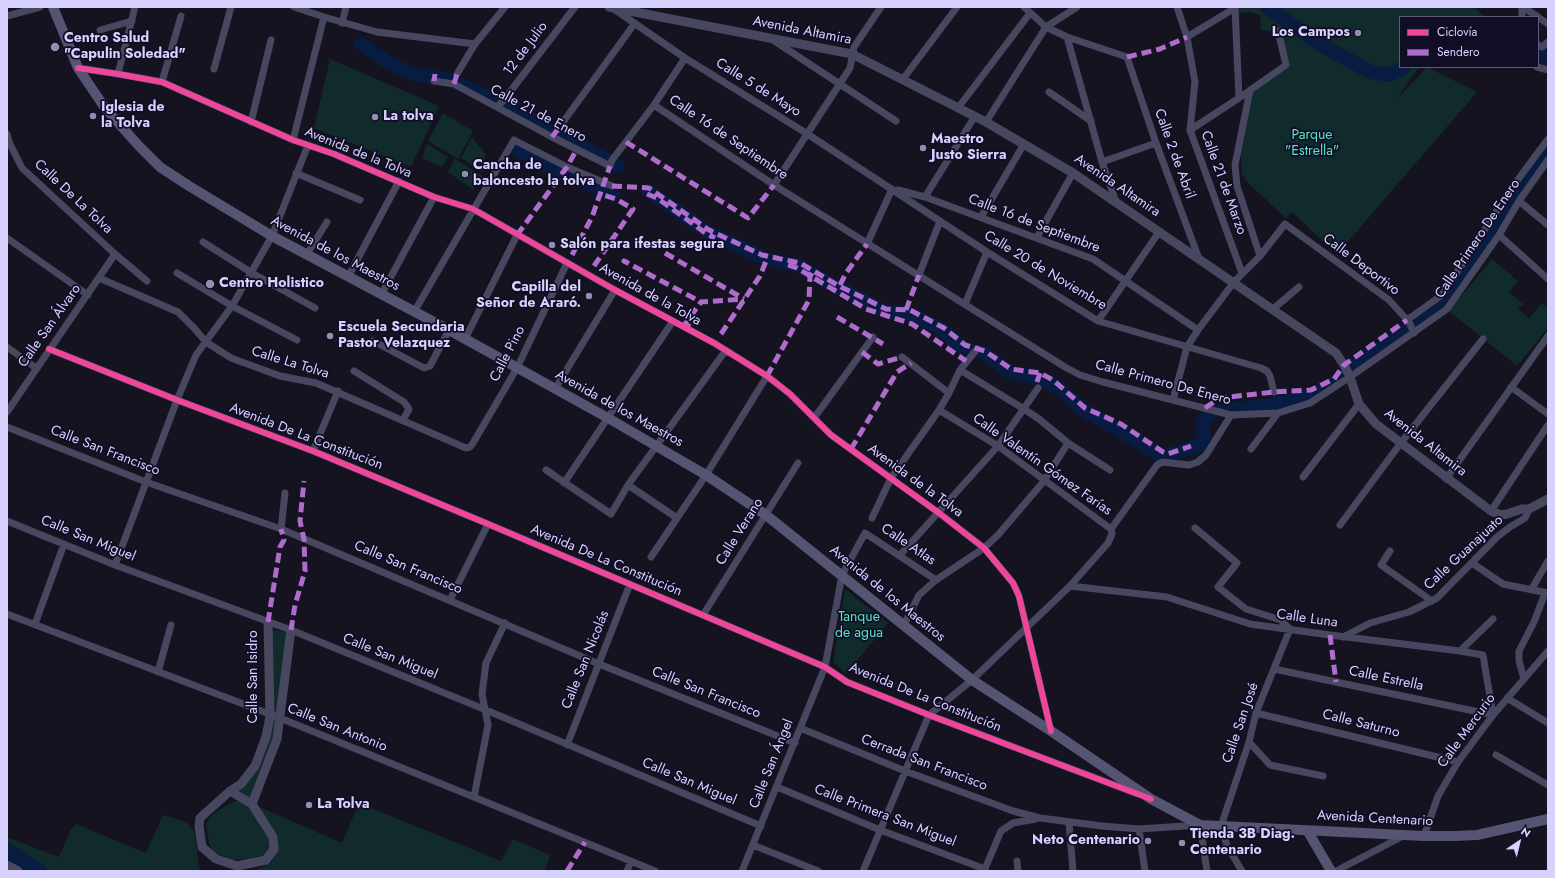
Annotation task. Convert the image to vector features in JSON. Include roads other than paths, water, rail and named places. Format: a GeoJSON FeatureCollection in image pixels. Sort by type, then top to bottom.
{"type":"FeatureCollection","features":[{"type":"Feature","properties":{"kind":"main road","name":"Avenida de los Maestros"},"geometry":{"type":"LineString","coordinates":[[53,7],[78,68],[105,108],[160,167],[272,236],[449,330],[658,446],[706,475],[766,515],[972,680],[1151,798],[1200,825]]}},
{"type":"Feature","properties":{"kind":"main road","name":"Avenida Centenario"},"geometry":{"type":"LineString","coordinates":[[1200,825],[1424,836],[1477,835],[1548,819]]}},
{"type":"Feature","properties":{"kind":"main road"},"geometry":{"type":"LineString","coordinates":[[1307,830],[1330,871]]}},
{"type":"Feature","properties":{"kind":"street"},"geometry":{"type":"LineString","coordinates":[[7,16],[40,7]]}},
{"type":"Feature","properties":{"kind":"street"},"geometry":{"type":"LineString","coordinates":[[118,74],[135,7]]}},
{"type":"Feature","properties":{"kind":"street"},"geometry":{"type":"LineString","coordinates":[[214,69],[231,7]]}},
{"type":"Feature","properties":{"kind":"street"},"geometry":{"type":"LineString","coordinates":[[296,7],[342,23],[377,32],[475,44]]}},
{"type":"Feature","properties":{"kind":"street"},"geometry":{"type":"LineString","coordinates":[[342,23],[346,7]]}},
{"type":"Feature","properties":{"kind":"street"},"geometry":{"type":"LineString","coordinates":[[457,74],[475,44],[505,7]]}},
{"type":"Feature","properties":{"kind":"street","name":"12 de Julio"},"geometry":{"type":"LineString","coordinates":[[500,104],[575,7]]}},
{"type":"Feature","properties":{"kind":"street","name":"Avenida Altamira"},"geometry":{"type":"LineString","coordinates":[[609,7],[852,54],[975,116],[1073,173],[1274,309],[1336,353],[1350,377],[1359,404],[1376,424],[1400,444],[1491,510],[1498,514],[1504,515],[1529,508],[1548,499]]}},
{"type":"Feature","properties":{"kind":"street","name":"Calle 5 de Mayo"},"geometry":{"type":"LineString","coordinates":[[612,7],[685,58],[806,133],[892,189]]}},
{"type":"Feature","properties":{"kind":"street"},"geometry":{"type":"LineString","coordinates":[[774,184],[838,84],[850,68],[852,54],[858,39],[881,7]]}},
{"type":"Feature","properties":{"kind":"street"},"geometry":{"type":"LineString","coordinates":[[903,79],[957,7]]}},
{"type":"Feature","properties":{"kind":"street"},"geometry":{"type":"LineString","coordinates":[[1024,7],[1046,27],[1067,36],[1102,162],[1116,202]]}},
{"type":"Feature","properties":{"kind":"street"},"geometry":{"type":"LineString","coordinates":[[986,122],[1046,27],[1077,7]]}},
{"type":"Feature","properties":{"kind":"street","name":"Calle 21 de Marzo"},"geometry":{"type":"LineString","coordinates":[[1177,7],[1187,37],[1195,82],[1190,130],[1242,273]]}},
{"type":"Feature","properties":{"kind":"street"},"geometry":{"type":"LineString","coordinates":[[1187,37],[1235,7]]}},
{"type":"Feature","properties":{"kind":"street"},"geometry":{"type":"LineString","coordinates":[[1235,7],[1238,98]]}},
{"type":"Feature","properties":{"kind":"street"},"geometry":{"type":"LineString","coordinates":[[1523,7],[1536,16]]}},
{"type":"Feature","properties":{"kind":"street"},"geometry":{"type":"LineString","coordinates":[[958,108],[1030,14]]}},
{"type":"Feature","properties":{"kind":"street"},"geometry":{"type":"LineString","coordinates":[[162,82],[181,16]]}},
{"type":"Feature","properties":{"kind":"street"},"geometry":{"type":"LineString","coordinates":[[292,140],[324,17]]}},
{"type":"Feature","properties":{"kind":"street"},"geometry":{"type":"LineString","coordinates":[[1539,18],[1548,24]]}},
{"type":"Feature","properties":{"kind":"street"},"geometry":{"type":"LineString","coordinates":[[100,30],[132,21]]}},
{"type":"Feature","properties":{"kind":"street"},"geometry":{"type":"LineString","coordinates":[[558,129],[636,23]]}},
{"type":"Feature","properties":{"kind":"street"},"geometry":{"type":"LineString","coordinates":[[1190,130],[1286,65],[1278,31]]}},
{"type":"Feature","properties":{"kind":"street","name":"Calle 2 de Abril"},"geometry":{"type":"LineString","coordinates":[[1067,36],[1127,57],[1156,143],[1199,259]]}},
{"type":"Feature","properties":{"kind":"street"},"geometry":{"type":"LineString","coordinates":[[773,39],[838,84],[896,121]]}},
{"type":"Feature","properties":{"kind":"street"},"geometry":{"type":"LineString","coordinates":[[252,122],[271,40]]}},
{"type":"Feature","properties":{"kind":"street"},"geometry":{"type":"LineString","coordinates":[[654,105],[685,58]]}},
{"type":"Feature","properties":{"kind":"street","name":"Avenida de la Tolva"},"geometry":{"type":"LineString","coordinates":[[78,68],[162,82],[292,140],[308,144],[434,197],[473,209],[615,290],[726,350],[767,376],[790,394],[832,435],[939,513],[984,548],[1013,583],[1019,596],[1051,731]]}},
{"type":"Feature","properties":{"kind":"street","name":"Calle 21 de Enero"},"geometry":{"type":"LineString","coordinates":[[434,81],[454,84],[500,104],[552,137],[611,163],[654,105]]}},
{"type":"Feature","properties":{"kind":"street"},"geometry":{"type":"LineString","coordinates":[[1173,400],[1187,347],[1234,282],[1260,256],[1237,186],[1235,165],[1250,90]]}},
{"type":"Feature","properties":{"kind":"street"},"geometry":{"type":"LineString","coordinates":[[1049,92],[1091,121]]}},
{"type":"Feature","properties":{"kind":"street","name":"Calle 16 de Septiembre"},"geometry":{"type":"LineString","coordinates":[[654,105],[867,244]]}},
{"type":"Feature","properties":{"kind":"street"},"geometry":{"type":"LineString","coordinates":[[925,197],[975,116]]}},
{"type":"Feature","properties":{"kind":"street","name":"Calle De La Tolva"},"geometry":{"type":"LineString","coordinates":[[7,134],[10,144],[22,168],[115,254],[147,281]]}},
{"type":"Feature","properties":{"kind":"street"},"geometry":{"type":"LineString","coordinates":[[1408,321],[1442,295],[1512,189],[1548,139]]}},
{"type":"Feature","properties":{"kind":"street"},"geometry":{"type":"LineString","coordinates":[[414,312],[514,140],[567,167],[612,186]]}},
{"type":"Feature","properties":{"kind":"street"},"geometry":{"type":"LineString","coordinates":[[1102,162],[1156,143]]}},
{"type":"Feature","properties":{"kind":"street"},"geometry":{"type":"LineString","coordinates":[[115,564],[177,400],[196,355],[232,306],[272,236],[308,144]]}},
{"type":"Feature","properties":{"kind":"street"},"geometry":{"type":"LineString","coordinates":[[981,217],[1024,144]]}},
{"type":"Feature","properties":{"kind":"street","name":"Calle Primero De Enero"},"geometry":{"type":"LineString","coordinates":[[867,244],[919,275],[1049,358],[1080,375],[1231,415],[1278,413],[1310,403],[1447,309],[1499,236],[1519,201],[1548,161]]}},
{"type":"Feature","properties":{"kind":"street"},"geometry":{"type":"LineString","coordinates":[[296,173],[360,200]]}},
{"type":"Feature","properties":{"kind":"street"},"geometry":{"type":"LineString","coordinates":[[1037,237],[1073,173]]}},
{"type":"Feature","properties":{"kind":"street"},"geometry":{"type":"LineString","coordinates":[[348,277],[399,181]]}},
{"type":"Feature","properties":{"kind":"street"},"geometry":{"type":"LineString","coordinates":[[867,244],[892,189]]}},
{"type":"Feature","properties":{"kind":"street","name":"Calle 16 de Septiembre"},"geometry":{"type":"LineString","coordinates":[[892,189],[925,197],[1037,237],[1093,259],[1198,330]]}},
{"type":"Feature","properties":{"kind":"street","name":"Calle 20 de Noviembre"},"geometry":{"type":"LineString","coordinates":[[892,189],[987,252],[1098,321],[1261,368],[1267,371],[1270,376],[1274,392]]}},
{"type":"Feature","properties":{"kind":"street"},"geometry":{"type":"LineString","coordinates":[[381,295],[434,197]]}},
{"type":"Feature","properties":{"kind":"street"},"geometry":{"type":"LineString","coordinates":[[1519,201],[1548,225]]}},
{"type":"Feature","properties":{"kind":"street"},"geometry":{"type":"LineString","coordinates":[[919,275],[940,221]]}},
{"type":"Feature","properties":{"kind":"street"},"geometry":{"type":"LineString","coordinates":[[307,254],[327,222]]}},
{"type":"Feature","properties":{"kind":"street","name":"Calle Deportivo"},"geometry":{"type":"LineString","coordinates":[[1260,256],[1285,224],[1389,300],[1408,321],[1414,332]]}},
{"type":"Feature","properties":{"kind":"street"},"geometry":{"type":"LineString","coordinates":[[1098,321],[1159,232]]}},
{"type":"Feature","properties":{"kind":"street"},"geometry":{"type":"LineString","coordinates":[[465,339],[517,235]]}},
{"type":"Feature","properties":{"kind":"street"},"geometry":{"type":"LineString","coordinates":[[1499,236],[1548,279]]}},
{"type":"Feature","properties":{"kind":"street"},"geometry":{"type":"LineString","coordinates":[[7,238],[88,295]]}},
{"type":"Feature","properties":{"kind":"street"},"geometry":{"type":"LineString","coordinates":[[203,242],[252,273],[316,308]]}},
{"type":"Feature","properties":{"kind":"street"},"geometry":{"type":"LineString","coordinates":[[965,304],[987,252]]}},
{"type":"Feature","properties":{"kind":"street","name":"Calle San Álvaro"},"geometry":{"type":"LineString","coordinates":[[7,412],[115,254]]}},
{"type":"Feature","properties":{"kind":"street","name":"Calle Pino"},"geometry":{"type":"LineString","coordinates":[[462,447],[470,447],[473,443],[518,368],[567,263]]}},
{"type":"Feature","properties":{"kind":"street"},"geometry":{"type":"LineString","coordinates":[[176,273],[232,306],[297,340]]}},
{"type":"Feature","properties":{"kind":"street","name":"Calle La Tolva"},"geometry":{"type":"LineString","coordinates":[[99,278],[178,312],[206,342],[231,358],[280,376],[316,383],[338,391],[462,447]]}},
{"type":"Feature","properties":{"kind":"street"},"geometry":{"type":"LineString","coordinates":[[1274,309],[1299,287]]}},
{"type":"Feature","properties":{"kind":"street"},"geometry":{"type":"LineString","coordinates":[[555,389],[615,290]]}},
{"type":"Feature","properties":{"kind":"street"},"geometry":{"type":"LineString","coordinates":[[564,483],[673,322]]}},
{"type":"Feature","properties":{"kind":"street"},"geometry":{"type":"LineString","coordinates":[[373,341],[424,368],[430,366],[449,330]]}},
{"type":"Feature","properties":{"kind":"street"},"geometry":{"type":"LineString","coordinates":[[1446,478],[1548,336]]}},
{"type":"Feature","properties":{"kind":"street"},"geometry":{"type":"LineString","coordinates":[[814,418],[873,337]]}},
{"type":"Feature","properties":{"kind":"street"},"geometry":{"type":"LineString","coordinates":[[1340,525],[1400,444],[1483,339]]}},
{"type":"Feature","properties":{"kind":"street"},"geometry":{"type":"LineString","coordinates":[[7,347],[36,368]]}},
{"type":"Feature","properties":{"kind":"street","name":"Avenida De La Constitución"},"geometry":{"type":"LineString","coordinates":[[50,349],[177,400],[313,451],[488,524],[825,667],[847,682],[1151,798]]}},
{"type":"Feature","properties":{"kind":"street"},"geometry":{"type":"LineString","coordinates":[[872,518],[891,478],[939,410],[949,394],[960,370],[977,349]]}},
{"type":"Feature","properties":{"kind":"street"},"geometry":{"type":"LineString","coordinates":[[546,470],[611,514],[628,485],[658,446],[726,350]]}},
{"type":"Feature","properties":{"kind":"street"},"geometry":{"type":"LineString","coordinates":[[902,357],[949,394]]}},
{"type":"Feature","properties":{"kind":"street"},"geometry":{"type":"LineString","coordinates":[[960,370],[1024,409],[1039,419],[1068,443],[1110,470]]}},
{"type":"Feature","properties":{"kind":"street"},"geometry":{"type":"LineString","coordinates":[[354,371],[404,402],[409,409],[403,420]]}},
{"type":"Feature","properties":{"kind":"street"},"geometry":{"type":"LineString","coordinates":[[651,557],[706,475],[767,376]]}},
{"type":"Feature","properties":{"kind":"street"},"geometry":{"type":"LineString","coordinates":[[1510,387],[1548,414]]}},
{"type":"Feature","properties":{"kind":"street"},"geometry":{"type":"LineString","coordinates":[[900,555],[998,446],[1038,388]]}},
{"type":"Feature","properties":{"kind":"street"},"geometry":{"type":"LineString","coordinates":[[313,451],[338,391]]}},
{"type":"Feature","properties":{"kind":"street"},"geometry":{"type":"LineString","coordinates":[[1303,477],[1359,404]]}},
{"type":"Feature","properties":{"kind":"street","name":"Calle Valentín Gómez Farías"},"geometry":{"type":"LineString","coordinates":[[939,410],[998,446],[1111,529]]}},
{"type":"Feature","properties":{"kind":"street"},"geometry":{"type":"LineString","coordinates":[[1251,449],[1278,413]]}},
{"type":"Feature","properties":{"kind":"street"},"geometry":{"type":"LineString","coordinates":[[863,871],[929,714],[972,680],[1070,586],[1108,543],[1112,534],[1111,529],[1158,465],[1162,462],[1189,465],[1198,462],[1206,455],[1231,415]]}},
{"type":"Feature","properties":{"kind":"street"},"geometry":{"type":"LineString","coordinates":[[1491,510],[1548,425]]}},
{"type":"Feature","properties":{"kind":"street","name":"Calle San Francisco"},"geometry":{"type":"LineString","coordinates":[[7,427],[146,482],[281,529],[599,664],[795,743]]}},
{"type":"Feature","properties":{"kind":"street"},"geometry":{"type":"LineString","coordinates":[[904,625],[918,595],[936,580],[984,548],[1003,529],[1044,481],[1068,443]]}},
{"type":"Feature","properties":{"kind":"street","name":"Calle Verano"},"geometry":{"type":"LineString","coordinates":[[703,616],[798,463]]}},
{"type":"Feature","properties":{"kind":"street"},"geometry":{"type":"LineString","coordinates":[[628,485],[677,518]]}},
{"type":"Feature","properties":{"kind":"street"},"geometry":{"type":"LineString","coordinates":[[281,529],[285,493]]}},
{"type":"Feature","properties":{"kind":"street","name":"Calle Guanajuato"},"geometry":{"type":"LineString","coordinates":[[1343,637],[1370,623],[1410,612],[1432,601],[1444,592],[1504,531],[1525,518],[1529,508]]}},
{"type":"Feature","properties":{"kind":"street","name":"Calle San Miguel"},"geometry":{"type":"LineString","coordinates":[[7,521],[115,564],[290,630],[486,710],[761,826]]}},
{"type":"Feature","properties":{"kind":"street"},"geometry":{"type":"LineString","coordinates":[[450,600],[488,524]]}},
{"type":"Feature","properties":{"kind":"street"},"geometry":{"type":"LineString","coordinates":[[1194,528],[1237,563],[1218,587],[1246,609],[1281,620],[1290,629]]}},
{"type":"Feature","properties":{"kind":"street","name":"Calle Atlas"},"geometry":{"type":"LineString","coordinates":[[865,533],[936,580]]}},
{"type":"Feature","properties":{"kind":"street","name":"Calle San Ángel"},"geometry":{"type":"LineString","coordinates":[[742,871],[825,667],[842,575],[865,533]]}},
{"type":"Feature","properties":{"kind":"street"},"geometry":{"type":"LineString","coordinates":[[35,624],[64,544]]}},
{"type":"Feature","properties":{"kind":"street"},"geometry":{"type":"LineString","coordinates":[[1390,551],[1381,565],[1432,601]]}},
{"type":"Feature","properties":{"kind":"street"},"geometry":{"type":"LineString","coordinates":[[1531,590],[1548,561]]}},
{"type":"Feature","properties":{"kind":"street"},"geometry":{"type":"LineString","coordinates":[[1472,563],[1503,584],[1546,593],[1534,622],[1519,651],[1524,679]]}},
{"type":"Feature","properties":{"kind":"street","name":"Calle San Nicolás"},"geometry":{"type":"LineString","coordinates":[[567,745],[630,584]]}},
{"type":"Feature","properties":{"kind":"street","name":"Calle Luna"},"geometry":{"type":"LineString","coordinates":[[1070,586],[1167,597],[1250,624],[1343,637],[1460,650],[1483,655],[1493,715]]}},
{"type":"Feature","properties":{"kind":"street","name":"Calle San Antonio"},"geometry":{"type":"LineString","coordinates":[[7,614],[270,714],[655,871]]}},
{"type":"Feature","properties":{"kind":"street"},"geometry":{"type":"LineString","coordinates":[[1460,650],[1492,620]]}},
{"type":"Feature","properties":{"kind":"street","name":"Calle San Isidro"},"geometry":{"type":"LineString","coordinates":[[230,791],[241,784],[255,766],[266,737],[270,714],[268,622]]}},
{"type":"Feature","properties":{"kind":"street"},"geometry":{"type":"LineString","coordinates":[[474,797],[488,725],[482,694],[486,663],[505,623]]}},
{"type":"Feature","properties":{"kind":"street"},"geometry":{"type":"LineString","coordinates":[[158,672],[171,624]]}},
{"type":"Feature","properties":{"kind":"street","name":"Calle San José"},"geometry":{"type":"LineString","coordinates":[[1221,826],[1249,742],[1256,713],[1290,629]]}},
{"type":"Feature","properties":{"kind":"street","name":"Calle San Isidro"},"geometry":{"type":"LineString","coordinates":[[252,804],[276,739],[280,718],[290,630]]}},
{"type":"Feature","properties":{"kind":"street","name":"Calle Mercurio"},"geometry":{"type":"LineString","coordinates":[[1424,836],[1438,796],[1458,762],[1493,715],[1548,651]]}},
{"type":"Feature","properties":{"kind":"street","name":"Calle Estrella"},"geometry":{"type":"LineString","coordinates":[[1274,668],[1493,715]]}},
{"type":"Feature","properties":{"kind":"street"},"geometry":{"type":"LineString","coordinates":[[1508,698],[1548,723]]}},
{"type":"Feature","properties":{"kind":"street","name":"Calle Saturno"},"geometry":{"type":"LineString","coordinates":[[1256,713],[1458,762]]}},
{"type":"Feature","properties":{"kind":"street","name":"Cerrada San Francisco"},"geometry":{"type":"LineString","coordinates":[[800,728],[904,771],[1013,811],[1040,818]]}},
{"type":"Feature","properties":{"kind":"street"},"geometry":{"type":"LineString","coordinates":[[1249,742],[1270,765],[1323,776]]}},
{"type":"Feature","properties":{"kind":"street"},"geometry":{"type":"LineString","coordinates":[[1496,755],[1548,785]]}},
{"type":"Feature","properties":{"kind":"street","name":"Calle Primera San Miguel"},"geometry":{"type":"LineString","coordinates":[[776,787],[880,830],[985,870]]}},
{"type":"Feature","properties":{"kind":"street"},"geometry":{"type":"LineString","coordinates":[[230,791],[252,804],[273,837],[274,849],[266,860],[234,868],[216,859],[202,847],[199,826],[200,818],[230,791]]}},
{"type":"Feature","properties":{"kind":"street"},"geometry":{"type":"LineString","coordinates":[[985,870],[1001,832],[1013,823],[1040,818],[1139,829],[1200,825],[1206,871]]}},
{"type":"Feature","properties":{"kind":"street"},"geometry":{"type":"LineString","coordinates":[[1069,822],[1073,871]]}},
{"type":"Feature","properties":{"kind":"street"},"geometry":{"type":"LineString","coordinates":[[1221,826],[1227,846],[1242,871]]}},
{"type":"Feature","properties":{"kind":"street"},"geometry":{"type":"LineString","coordinates":[[1139,829],[1144,871]]}},
{"type":"Feature","properties":{"kind":"street"},"geometry":{"type":"LineString","coordinates":[[1336,871],[1406,835]]}},
{"type":"Feature","properties":{"kind":"street"},"geometry":{"type":"LineString","coordinates":[[753,845],[818,871]]}},
{"type":"Feature","properties":{"kind":"street"},"geometry":{"type":"LineString","coordinates":[[627,871],[631,861]]}},
{"type":"Feature","properties":{"kind":"street"},"geometry":{"type":"LineString","coordinates":[[1017,862],[1018,871]]}},
{"type":"Feature","properties":{"kind":"street"},"geometry":{"type":"LineString","coordinates":[[7,865],[18,871]]}},
{"type":"Feature","properties":{"kind":"waterway"},"geometry":{"type":"LineString","coordinates":[[1267,7],[1321,45],[1371,72],[1390,75],[1402,68]]}},
{"type":"Feature","properties":{"kind":"waterway"},"geometry":{"type":"LineString","coordinates":[[361,44],[386,61],[413,74],[450,80],[495,100],[618,166]]}},
{"type":"Feature","properties":{"kind":"waterway"},"geometry":{"type":"LineString","coordinates":[[1539,55],[1548,57]]}},
{"type":"Feature","properties":{"kind":"waterway"},"geometry":{"type":"LineString","coordinates":[[519,151],[565,175],[613,194]]}},
{"type":"Feature","properties":{"kind":"waterway"},"geometry":{"type":"LineString","coordinates":[[1222,410],[1271,405],[1319,392],[1342,377],[1352,366],[1447,304],[1514,199],[1548,152]]}},
{"type":"Feature","properties":{"kind":"waterway"},"geometry":{"type":"LineString","coordinates":[[648,191],[708,232],[766,259],[799,266],[884,311],[910,314],[943,330],[965,349],[984,353],[1011,373],[1030,376],[1050,383],[1063,391],[1083,410],[1118,429],[1158,454],[1166,456],[1200,445],[1204,438],[1203,420],[1209,414]]}},
{"type":"Feature","properties":{"kind":"waterway"},"geometry":{"type":"LineString","coordinates":[[7,850],[40,871]]}},
{"type":"Feature","properties":{"kind":"place","name":"Los Campos"},"geometry":{"type":"Point","coordinates":[1358,33]}},
{"type":"Feature","properties":{"kind":"place","name":"Centro Salud \"Capulin Soledad\""},"geometry":{"type":"Point","coordinates":[55,47]}},
{"type":"Feature","properties":{"kind":"place","name":"Iglesia de la Tolva"},"geometry":{"type":"Point","coordinates":[93,116]}},
{"type":"Feature","properties":{"kind":"place","name":"La tolva"},"geometry":{"type":"Point","coordinates":[375,117]}},
{"type":"Feature","properties":{"kind":"place","name":"Maestro Justo Sierra"},"geometry":{"type":"Point","coordinates":[923,148]}},
{"type":"Feature","properties":{"kind":"place","name":"Cancha de baloncesto la tolva"},"geometry":{"type":"Point","coordinates":[465,174]}},
{"type":"Feature","properties":{"kind":"place","name":"Salón para ifestas segura"},"geometry":{"type":"Point","coordinates":[552,245]}},
{"type":"Feature","properties":{"kind":"place","name":"Centro Holistico"},"geometry":{"type":"Point","coordinates":[210,284]}},
{"type":"Feature","properties":{"kind":"place","name":"Capilla del Señor de Araró."},"geometry":{"type":"Point","coordinates":[589,296]}},
{"type":"Feature","properties":{"kind":"place","name":"Escuela Secundaria Pastor Velazquez"},"geometry":{"type":"Point","coordinates":[330,336]}},
{"type":"Feature","properties":{"kind":"place","name":"La Tolva"},"geometry":{"type":"Point","coordinates":[309,805]}},
{"type":"Feature","properties":{"kind":"place","name":"Neto Centenario"},"geometry":{"type":"Point","coordinates":[1148,841]}},
{"type":"Feature","properties":{"kind":"place","name":"Tienda 3B Diag. Centenario"},"geometry":{"type":"Point","coordinates":[1182,843]}},
{"type":"Feature","properties":{"kind":"park label","name":"Parque \"Estrella\""},"geometry":{"type":"Point","coordinates":[1312,144]}},
{"type":"Feature","properties":{"kind":"park label","name":"Tanque de agua"},"geometry":{"type":"Point","coordinates":[859,626]}}]}
